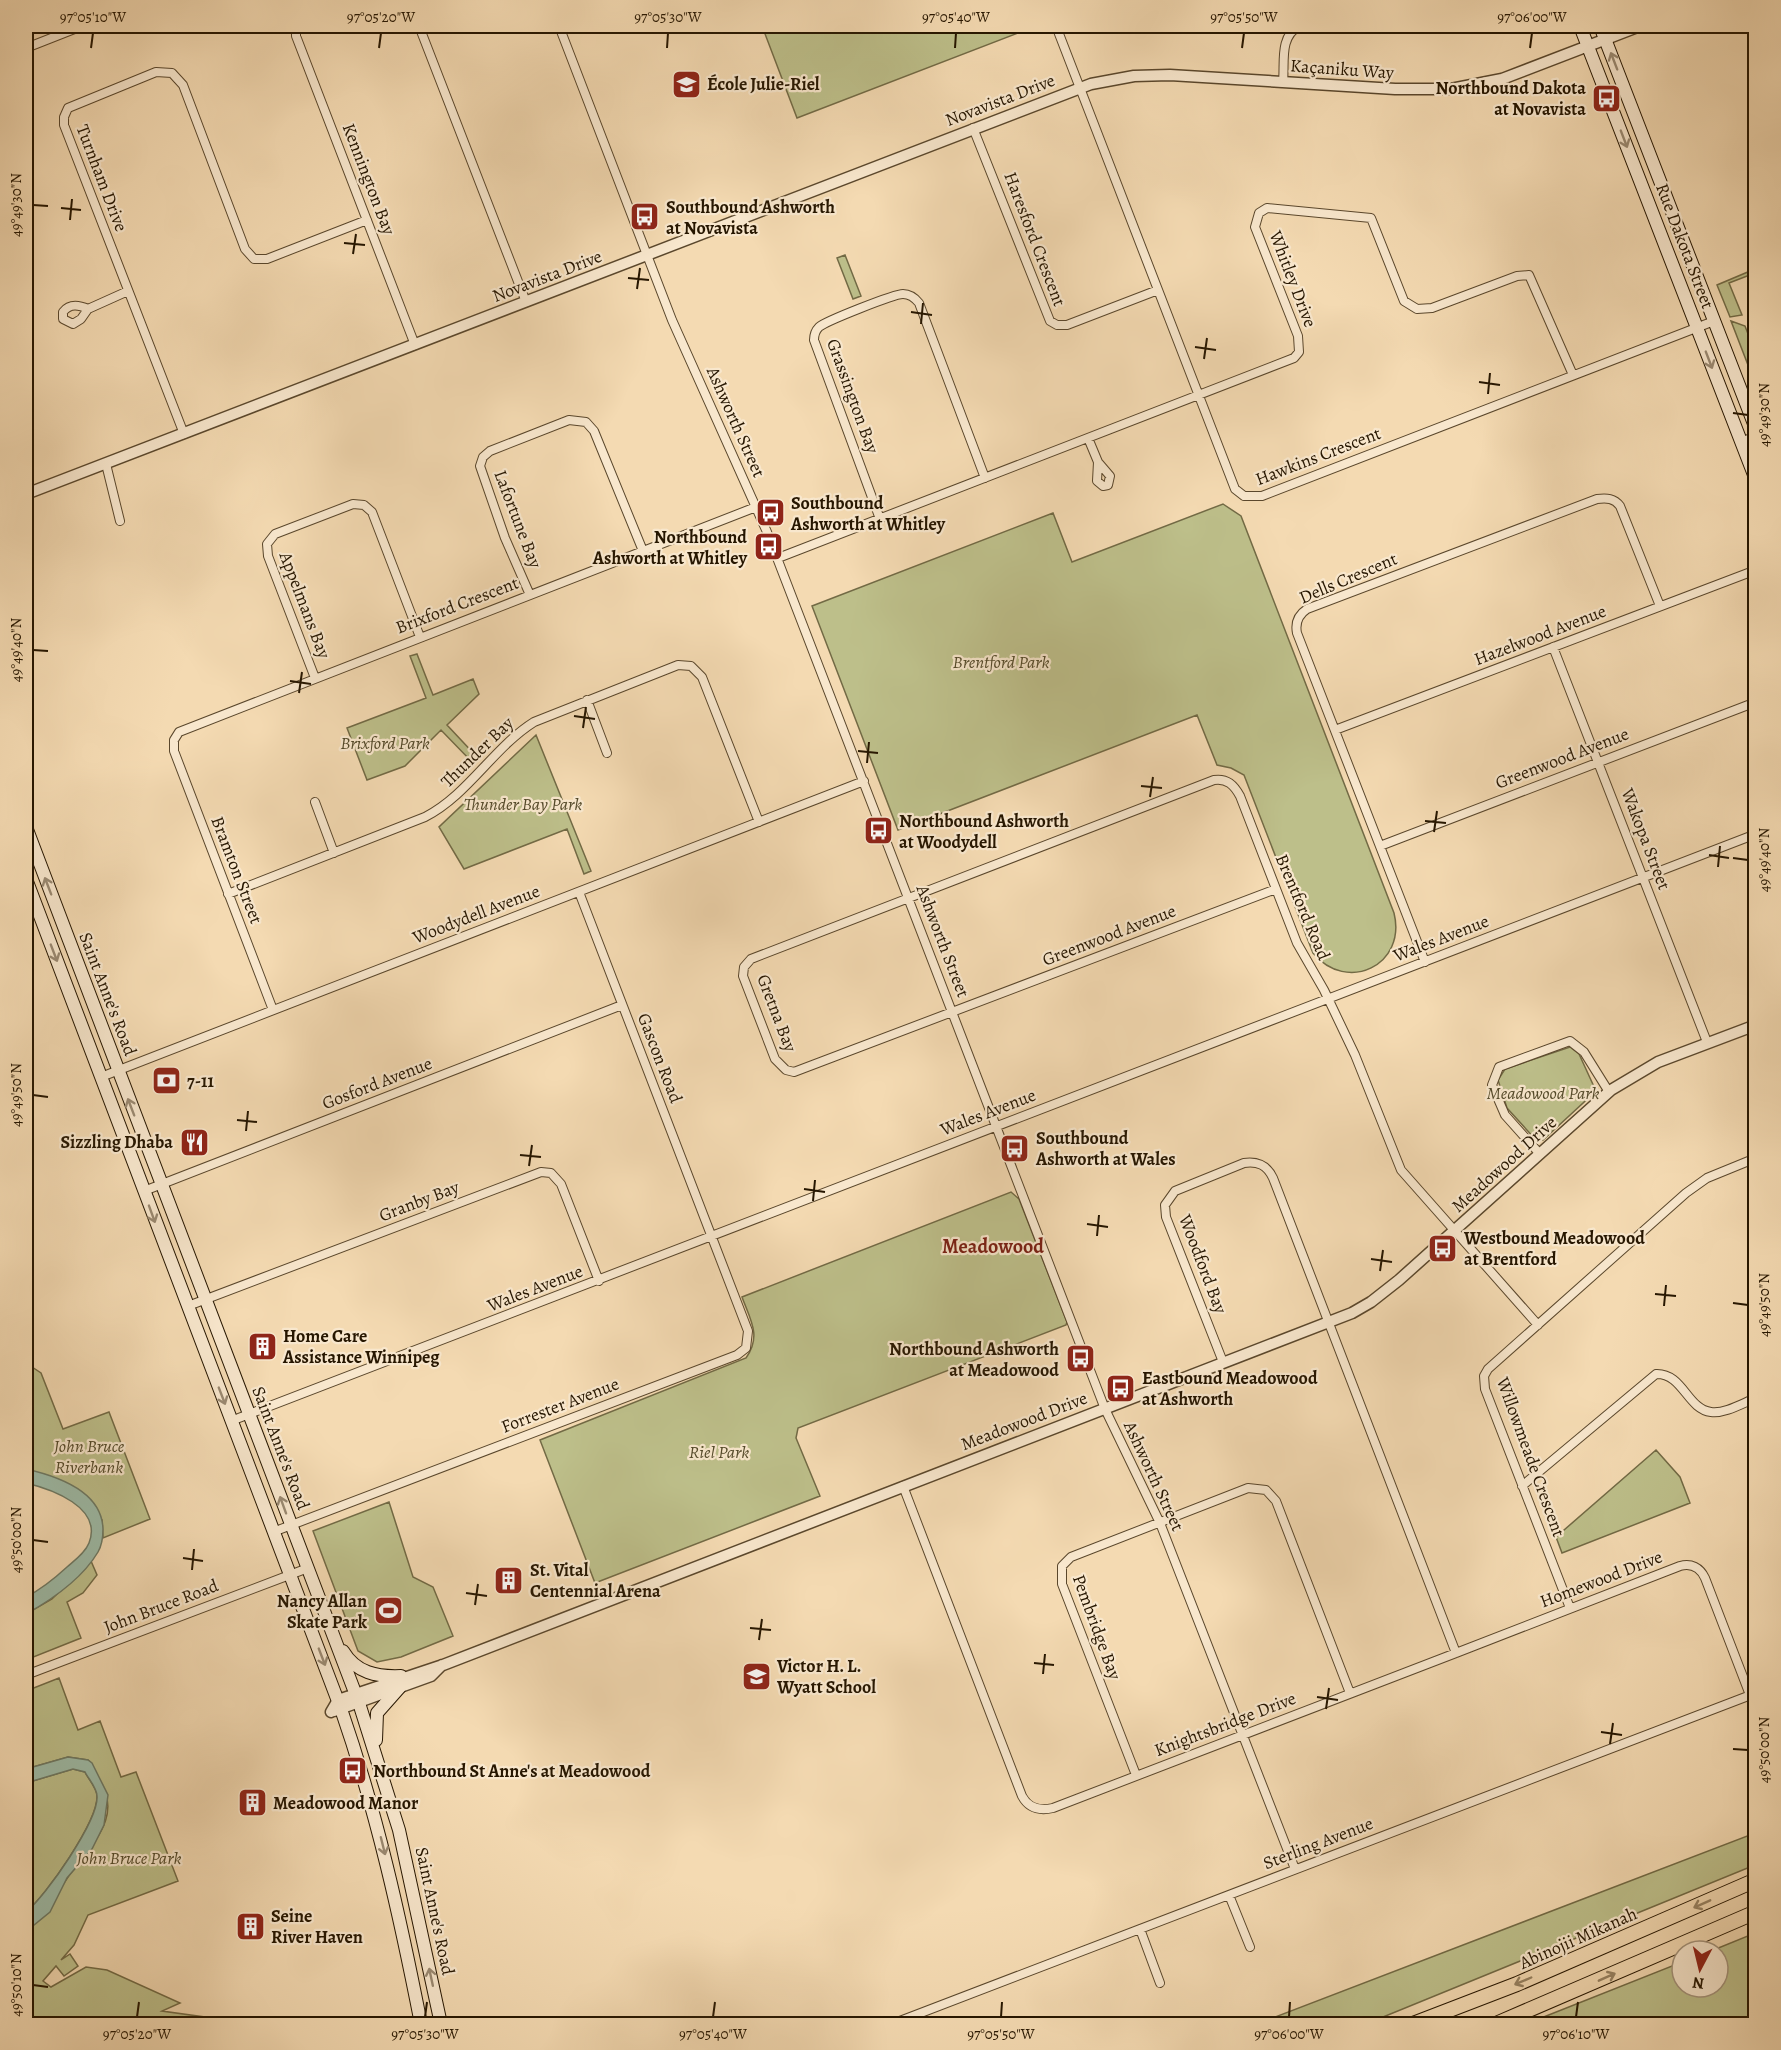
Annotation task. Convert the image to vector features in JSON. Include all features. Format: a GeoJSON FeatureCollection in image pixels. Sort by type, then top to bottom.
{"type":"FeatureCollection","features":[{"type":"Feature","properties":{"kind":"main road","name":"Rue Dakota Street"},"geometry":{"type":"LineString","coordinates":[[1580,26],[1597,43],[1714,321],[1755,429]]}},
{"type":"Feature","properties":{"kind":"main road","name":"Rue Dakota Street"},"geometry":{"type":"LineString","coordinates":[[1600,26],[1597,43],[1697,327],[1755,480]]}},
{"type":"Feature","properties":{"kind":"main road","name":"Saint Anne's Road"},"geometry":{"type":"LineString","coordinates":[[26,827],[358,1698],[401,1840],[441,2025]]}},
{"type":"Feature","properties":{"kind":"main road","name":"Saint Anne's Road"},"geometry":{"type":"LineString","coordinates":[[26,879],[340,1705],[372,1800],[404,1936],[421,2025]]}},
{"type":"Feature","properties":{"kind":"main road"},"geometry":{"type":"LineString","coordinates":[[190,1310],[207,1304]]}},
{"type":"Feature","properties":{"kind":"main road"},"geometry":{"type":"LineString","coordinates":[[335,1638],[356,1666],[374,1675],[401,1682],[377,1713],[375,1733],[379,1762]]}},
{"type":"Feature","properties":{"kind":"main road","name":"Abinojii Mikanah"},"geometry":{"type":"LineString","coordinates":[[1413,2025],[1517,1984],[1755,1880]]}},
{"type":"Feature","properties":{"kind":"main road"},"geometry":{"type":"LineString","coordinates":[[1496,2025],[1755,1912]]}},
{"type":"Feature","properties":{"kind":"main road"},"geometry":{"type":"LineString","coordinates":[[404,1936],[421,1930]]}},
{"type":"Feature","properties":{"kind":"street"},"geometry":{"type":"LineString","coordinates":[[26,48],[82,26]]}},
{"type":"Feature","properties":{"kind":"street","name":"Kennington Bay"},"geometry":{"type":"LineString","coordinates":[[296,26],[296,36],[415,345]]}},
{"type":"Feature","properties":{"kind":"street"},"geometry":{"type":"LineString","coordinates":[[419,26],[526,302]]}},
{"type":"Feature","properties":{"kind":"street","name":"Ashworth Street"},"geometry":{"type":"LineString","coordinates":[[559,26],[671,316],[778,558],[1105,1407],[1160,1523],[1295,1869]]}},
{"type":"Feature","properties":{"kind":"street","name":"Hawkins Crescent"},"geometry":{"type":"LineString","coordinates":[[1056,26],[1235,489],[1240,494],[1251,498],[1714,321]]}},
{"type":"Feature","properties":{"kind":"street"},"geometry":{"type":"LineString","coordinates":[[1283,82],[1286,40],[1299,26]]}},
{"type":"Feature","properties":{"kind":"street"},"geometry":{"type":"LineString","coordinates":[[1597,43],[1640,26]]}},
{"type":"Feature","properties":{"kind":"street","name":"Kaçaniku Way"},"geometry":{"type":"LineString","coordinates":[[1080,88],[1104,81],[1146,75],[1395,89],[1451,89],[1495,81],[1597,43]]}},
{"type":"Feature","properties":{"kind":"street","name":"Turnham Drive"},"geometry":{"type":"LineString","coordinates":[[184,434],[64,125],[64,117],[72,105],[156,72],[172,73],[183,85],[249,256],[254,259],[267,259],[368,220]]}},
{"type":"Feature","properties":{"kind":"street","name":"Novavista Drive"},"geometry":{"type":"LineString","coordinates":[[26,495],[1080,88]]}},
{"type":"Feature","properties":{"kind":"street","name":"Haresford Crescent"},"geometry":{"type":"LineString","coordinates":[[974,128],[1050,321],[1057,325],[1067,325],[1158,290]]}},
{"type":"Feature","properties":{"kind":"street","name":"Whitley Drive"},"geometry":{"type":"LineString","coordinates":[[778,558],[1287,362],[1299,352],[1298,336],[1255,227],[1259,213],[1267,208],[1371,218],[1404,301],[1417,309],[1432,308],[1517,276],[1529,275],[1573,375]]}},
{"type":"Feature","properties":{"kind":"street"},"geometry":{"type":"LineString","coordinates":[[88,309],[128,291]]}},
{"type":"Feature","properties":{"kind":"street","name":"Grassington Bay"},"geometry":{"type":"LineString","coordinates":[[880,519],[814,340],[815,332],[824,323],[902,294],[910,296],[919,303],[985,478]]}},
{"type":"Feature","properties":{"kind":"street","name":"Lafortune Bay"},"geometry":{"type":"LineString","coordinates":[[530,595],[505,538],[480,466],[483,457],[490,451],[569,420],[586,422],[594,431],[643,551]]}},
{"type":"Feature","properties":{"kind":"street"},"geometry":{"type":"LineString","coordinates":[[1741,442],[1755,436]]}},
{"type":"Feature","properties":{"kind":"street"},"geometry":{"type":"LineString","coordinates":[[1088,438],[1098,462]]}},
{"type":"Feature","properties":{"kind":"street"},"geometry":{"type":"LineString","coordinates":[[106,464],[120,521]]}},
{"type":"Feature","properties":{"kind":"street","name":"Dells Crescent"},"geometry":{"type":"LineString","coordinates":[[1425,962],[1297,633],[1296,625],[1303,612],[1597,499],[1612,499],[1622,511],[1660,606]]}},
{"type":"Feature","properties":{"kind":"street","name":"Appelmans Bay"},"geometry":{"type":"LineString","coordinates":[[315,678],[268,556],[267,544],[275,534],[353,504],[364,505],[372,512],[420,637]]}},
{"type":"Feature","properties":{"kind":"street","name":"Brixford Crescent"},"geometry":{"type":"LineString","coordinates":[[174,740],[183,729],[756,507]]}},
{"type":"Feature","properties":{"kind":"street","name":"Hazelwood Avenue"},"geometry":{"type":"LineString","coordinates":[[1335,730],[1755,570]]}},
{"type":"Feature","properties":{"kind":"street","name":"Wakopa Street"},"geometry":{"type":"LineString","coordinates":[[1553,647],[1707,1042]]}},
{"type":"Feature","properties":{"kind":"street","name":"Thunder Bay"},"geometry":{"type":"LineString","coordinates":[[228,894],[435,812],[521,731],[542,717],[678,665],[694,668],[705,683],[759,822]]}},
{"type":"Feature","properties":{"kind":"street"},"geometry":{"type":"LineString","coordinates":[[587,700],[607,753]]}},
{"type":"Feature","properties":{"kind":"street","name":"Greenwood Avenue"},"geometry":{"type":"LineString","coordinates":[[1380,846],[1755,702]]}},
{"type":"Feature","properties":{"kind":"street","name":"Bramton Street"},"geometry":{"type":"LineString","coordinates":[[174,740],[174,751],[273,1010]]}},
{"type":"Feature","properties":{"kind":"street","name":"Brentford Road"},"geometry":{"type":"LineString","coordinates":[[909,897],[1219,779],[1233,784],[1240,796],[1303,955],[1329,999],[1355,1055],[1401,1170],[1538,1325]]}},
{"type":"Feature","properties":{"kind":"street","name":"Woodydell Avenue"},"geometry":{"type":"LineString","coordinates":[[101,1077],[864,781]]}},
{"type":"Feature","properties":{"kind":"street"},"geometry":{"type":"LineString","coordinates":[[315,802],[334,853]]}},
{"type":"Feature","properties":{"kind":"street","name":"Wales Avenue"},"geometry":{"type":"LineString","coordinates":[[231,1421],[1755,834]]}},
{"type":"Feature","properties":{"kind":"street","name":"Greenwood Avenue"},"geometry":{"type":"LineString","coordinates":[[953,1011],[1276,889]]}},
{"type":"Feature","properties":{"kind":"street","name":"Gascon Road"},"geometry":{"type":"LineString","coordinates":[[579,892],[710,1237]]}},
{"type":"Feature","properties":{"kind":"street","name":"Gretna Bay"},"geometry":{"type":"LineString","coordinates":[[909,897],[751,958],[744,967],[743,976],[763,1029],[779,1065],[794,1072],[953,1011]]}},
{"type":"Feature","properties":{"kind":"street","name":"Gosford Avenue"},"geometry":{"type":"LineString","coordinates":[[144,1191],[622,1005]]}},
{"type":"Feature","properties":{"kind":"street","name":"Meadowood Drive"},"geometry":{"type":"LineString","coordinates":[[340,1705],[401,1682],[431,1676],[443,1665],[1360,1308],[1383,1294],[1609,1092],[1650,1065],[1755,1025]]}},
{"type":"Feature","properties":{"kind":"street"},"geometry":{"type":"LineString","coordinates":[[1540,1154],[1502,1109],[1492,1085],[1499,1067],[1570,1041],[1584,1052],[1609,1092]]}},
{"type":"Feature","properties":{"kind":"street","name":"Willowmeade Crescent"},"geometry":{"type":"LineString","coordinates":[[1570,1608],[1485,1389],[1484,1376],[1686,1193],[1707,1178],[1755,1158]]}},
{"type":"Feature","properties":{"kind":"street","name":"Woodford Bay"},"geometry":{"type":"LineString","coordinates":[[1222,1362],[1166,1217],[1165,1205],[1175,1191],[1244,1163],[1262,1164],[1273,1178],[1329,1322]]}},
{"type":"Feature","properties":{"kind":"street","name":"Granby Bay"},"geometry":{"type":"LineString","coordinates":[[207,1304],[541,1172],[551,1173],[561,1184],[599,1281]]}},
{"type":"Feature","properties":{"kind":"street","name":"Forrester Avenue"},"geometry":{"type":"LineString","coordinates":[[273,1532],[742,1352],[746,1348],[748,1332],[710,1237]]}},
{"type":"Feature","properties":{"kind":"street"},"geometry":{"type":"LineString","coordinates":[[1329,1322],[1456,1653]]}},
{"type":"Feature","properties":{"kind":"street"},"geometry":{"type":"LineString","coordinates":[[1522,1486],[1656,1374],[1667,1375],[1676,1380],[1704,1410],[1722,1411],[1755,1398]]}},
{"type":"Feature","properties":{"kind":"street","name":"Knightsbridge Drive"},"geometry":{"type":"LineString","coordinates":[[903,1486],[1025,1801],[1036,1809],[1047,1809],[1456,1653]]}},
{"type":"Feature","properties":{"kind":"street","name":"Pembridge Bay"},"geometry":{"type":"LineString","coordinates":[[1136,1775],[1062,1584],[1060,1572],[1071,1557],[1252,1487],[1261,1487],[1271,1493],[1350,1693]]}},
{"type":"Feature","properties":{"kind":"street","name":"Homewood Drive"},"geometry":{"type":"LineString","coordinates":[[1456,1653],[1680,1566],[1696,1567],[1705,1578],[1753,1694]]}},
{"type":"Feature","properties":{"kind":"street","name":"John Bruce Road"},"geometry":{"type":"LineString","coordinates":[[26,1676],[308,1568]]}},
{"type":"Feature","properties":{"kind":"street","name":"Sterling Avenue"},"geometry":{"type":"LineString","coordinates":[[892,2025],[1753,1694]]}},
{"type":"Feature","properties":{"kind":"street"},"geometry":{"type":"LineString","coordinates":[[1229,1895],[1250,1947]]}},
{"type":"Feature","properties":{"kind":"street"},"geometry":{"type":"LineString","coordinates":[[1140,1929],[1161,1983]]}},
{"type":"Feature","properties":{"kind":"green space"},"geometry":{"type":"Polygon","coordinates":[[[762,26],[1036,26],[797,118],[762,26]]]}},
{"type":"Feature","properties":{"kind":"green space"},"geometry":{"type":"Polygon","coordinates":[[[845,255],[861,296],[853,299],[837,258],[845,255]]]}},
{"type":"Feature","properties":{"kind":"green space"},"geometry":{"type":"Polygon","coordinates":[[[1755,269],[1755,273],[1729,283],[1742,315],[1730,317],[1717,285],[1755,269]]]}},
{"type":"Feature","properties":{"kind":"green space"},"geometry":{"type":"Polygon","coordinates":[[[1731,321],[1745,326],[1755,352],[1755,362],[1748,365],[1731,321]]]}},
{"type":"Feature","properties":{"kind":"green space","name":"Brentford Park"},"geometry":{"type":"Polygon","coordinates":[[[1223,504],[1241,516],[1394,913],[1396,931],[1392,947],[1383,959],[1371,968],[1357,972],[1342,971],[1327,965],[1313,953],[1244,775],[1231,768],[1217,765],[1197,715],[898,830],[812,606],[1053,513],[1072,562],[1223,504]]]}},
{"type":"Feature","properties":{"kind":"green space","name":"Brixford Park"},"geometry":{"type":"Polygon","coordinates":[[[417,654],[433,695],[473,679],[479,694],[447,725],[477,757],[472,762],[441,730],[405,766],[367,780],[347,728],[426,698],[410,656],[417,654]]]}},
{"type":"Feature","properties":{"kind":"green space","name":"Thunder Bay Park"},"geometry":{"type":"Polygon","coordinates":[[[536,735],[591,871],[584,874],[567,829],[464,869],[439,827],[536,735]]]}},
{"type":"Feature","properties":{"kind":"green space","name":"Meadowood Park"},"geometry":{"type":"Polygon","coordinates":[[[1570,1047],[1579,1054],[1596,1091],[1543,1140],[1536,1140],[1507,1108],[1498,1080],[1505,1069],[1570,1047]]]}},
{"type":"Feature","properties":{"kind":"green space","name":"Riel Park"},"geometry":{"type":"Polygon","coordinates":[[[1011,1192],[1019,1199],[1067,1322],[1066,1325],[798,1428],[796,1438],[820,1496],[595,1583],[540,1440],[746,1358],[751,1350],[754,1335],[742,1297],[1011,1192]]]}},
{"type":"Feature","properties":{"kind":"green space","name":"John Bruce Riverbank"},"geometry":{"type":"Polygon","coordinates":[[[26,1363],[41,1373],[63,1429],[109,1412],[150,1519],[103,1538],[102,1520],[26,1469],[26,1363]]]}},
{"type":"Feature","properties":{"kind":"green space"},"geometry":{"type":"Polygon","coordinates":[[[1656,1450],[1680,1477],[1690,1503],[1562,1553],[1556,1537],[1656,1450]]]}},
{"type":"Feature","properties":{"kind":"green space"},"geometry":{"type":"Polygon","coordinates":[[[389,1502],[413,1577],[433,1587],[453,1636],[401,1657],[377,1662],[358,1651],[313,1531],[389,1502]]]}},
{"type":"Feature","properties":{"kind":"green space"},"geometry":{"type":"Polygon","coordinates":[[[91,1561],[97,1575],[83,1593],[67,1602],[81,1638],[26,1660],[26,1614],[52,1599],[91,1561]]]}},
{"type":"Feature","properties":{"kind":"green space","name":"John Bruce Park"},"geometry":{"type":"Polygon","coordinates":[[[59,1678],[78,1730],[100,1721],[121,1777],[136,1772],[178,1881],[88,1915],[74,1945],[61,1960],[70,1954],[78,1966],[64,1976],[56,1966],[43,1981],[51,1987],[86,1967],[107,1970],[180,2003],[162,2011],[219,2019],[219,2024],[26,2024],[26,1927],[45,1914],[93,1843],[101,1831],[108,1805],[105,1791],[88,1760],[68,1757],[26,1769],[26,1691],[59,1678]]]}},
{"type":"Feature","properties":{"kind":"green space"},"geometry":{"type":"Polygon","coordinates":[[[73,1769],[85,1772],[94,1787],[97,1793],[95,1808],[80,1839],[58,1875],[26,1912],[26,1783],[73,1769]]]}},
{"type":"Feature","properties":{"kind":"green space"},"geometry":{"type":"Polygon","coordinates":[[[1755,1833],[1755,1865],[1366,2024],[1257,2024],[1755,1833]]]}},
{"type":"Feature","properties":{"kind":"green space"},"geometry":{"type":"Polygon","coordinates":[[[1755,1933],[1755,2024],[1526,2024],[1670,1967],[1670,1999],[1730,1999],[1730,1943],[1755,1933]]]}},
{"type":"Feature","properties":{"kind":"shaded area"},"geometry":{"type":"Polygon","coordinates":[[[26,1469],[51,1476],[76,1487],[95,1505],[101,1516],[103,1529],[99,1549],[84,1571],[56,1595],[26,1614],[26,1597],[48,1584],[85,1550],[89,1543],[91,1530],[89,1519],[72,1502],[61,1495],[26,1483],[26,1469]]]}},
{"type":"Feature","properties":{"kind":"shaded area"},"geometry":{"type":"Polygon","coordinates":[[[68,1757],[88,1760],[92,1763],[108,1795],[104,1825],[92,1849],[67,1878],[50,1912],[34,1925],[26,1927],[26,1912],[58,1875],[70,1857],[90,1822],[95,1807],[97,1793],[85,1772],[73,1769],[26,1783],[26,1769],[68,1757]]]}},
{"type":"Feature","properties":{"kind":"place","name":"École Julie-Riel"},"geometry":{"type":"Point","coordinates":[686,84]}},
{"type":"Feature","properties":{"kind":"place","name":"Northbound Dakota at Novavista"},"geometry":{"type":"Point","coordinates":[1607,98]}},
{"type":"Feature","properties":{"kind":"place","name":"Southbound Ashworth at Novavista"},"geometry":{"type":"Point","coordinates":[645,217]}},
{"type":"Feature","properties":{"kind":"place","name":"Southbound Ashworth at Whitley"},"geometry":{"type":"Point","coordinates":[770,513]}},
{"type":"Feature","properties":{"kind":"place","name":"Northbound Ashworth at Whitley"},"geometry":{"type":"Point","coordinates":[768,547]}},
{"type":"Feature","properties":{"kind":"place","name":"Northbound Ashworth at Woodydell"},"geometry":{"type":"Point","coordinates":[878,831]}},
{"type":"Feature","properties":{"kind":"place","name":"7-11"},"geometry":{"type":"Point","coordinates":[166,1081]}},
{"type":"Feature","properties":{"kind":"place","name":"Sizzling Dhaba"},"geometry":{"type":"Point","coordinates":[194,1142]}},
{"type":"Feature","properties":{"kind":"place","name":"Southbound Ashworth at Wales"},"geometry":{"type":"Point","coordinates":[1015,1148]}},
{"type":"Feature","properties":{"kind":"place","name":"Westbound Meadowood at Brentford"},"geometry":{"type":"Point","coordinates":[1443,1248]}},
{"type":"Feature","properties":{"kind":"place","name":"Home Care Assistance Winnipeg"},"geometry":{"type":"Point","coordinates":[262,1346]}},
{"type":"Feature","properties":{"kind":"place","name":"Northbound Ashworth at Meadowood"},"geometry":{"type":"Point","coordinates":[1080,1359]}},
{"type":"Feature","properties":{"kind":"place","name":"Eastbound Meadowood at Ashworth"},"geometry":{"type":"Point","coordinates":[1121,1388]}},
{"type":"Feature","properties":{"kind":"place","name":"St. Vital Centennial Arena"},"geometry":{"type":"Point","coordinates":[509,1580]}},
{"type":"Feature","properties":{"kind":"place","name":"Nancy Allan Skate Park"},"geometry":{"type":"Point","coordinates":[388,1611]}},
{"type":"Feature","properties":{"kind":"place","name":"Victor H. L. Wyatt School"},"geometry":{"type":"Point","coordinates":[756,1676]}},
{"type":"Feature","properties":{"kind":"place","name":"Northbound St Anne's at Meadowood"},"geometry":{"type":"Point","coordinates":[352,1771]}},
{"type":"Feature","properties":{"kind":"place","name":"Meadowood Manor"},"geometry":{"type":"Point","coordinates":[252,1803]}},
{"type":"Feature","properties":{"kind":"place","name":"Seine River Haven"},"geometry":{"type":"Point","coordinates":[250,1926]}},
{"type":"Feature","properties":{"kind":"district","name":"Meadowood"},"geometry":{"type":"Point","coordinates":[993,1246]}}]}
